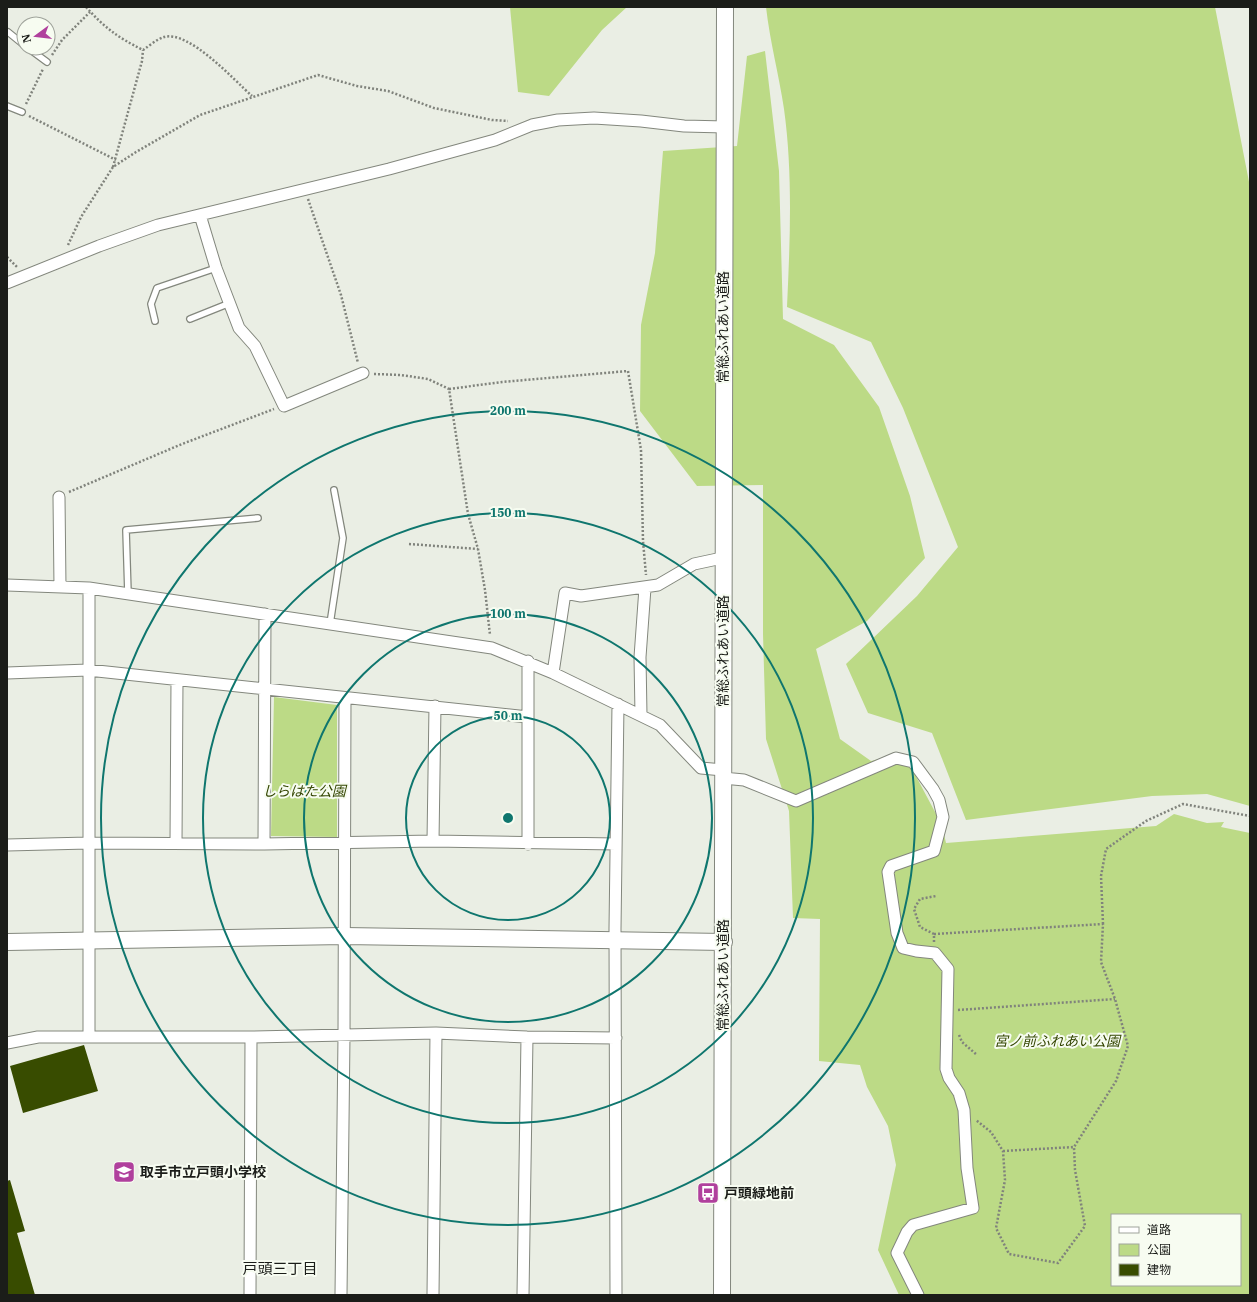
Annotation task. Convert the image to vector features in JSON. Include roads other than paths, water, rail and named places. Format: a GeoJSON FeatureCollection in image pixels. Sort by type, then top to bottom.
{"type":"FeatureCollection","features":[{"type":"Feature","properties":{"kind":"street","name":"常総ふれあい道路"},"geometry":{"type":"LineString","coordinates":[[722,1295],[724,942],[722,558],[725,7]]}},
{"type":"Feature","properties":{"kind":"street"},"geometry":{"type":"LineString","coordinates":[[7,283],[99,246],[158,225],[305,190],[495,140],[532,125],[558,120],[594,118],[684,126],[725,127]]}},
{"type":"Feature","properties":{"kind":"street"},"geometry":{"type":"LineString","coordinates":[[200,215],[216,268],[239,328],[255,346],[284,406],[363,373]]}},
{"type":"Feature","properties":{"kind":"street"},"geometry":{"type":"LineString","coordinates":[[59,497],[60,587]]}},
{"type":"Feature","properties":{"kind":"street"},"geometry":{"type":"LineString","coordinates":[[553,673],[565,593],[581,596],[645,588],[658,585],[694,564],[722,558]]}},
{"type":"Feature","properties":{"kind":"street"},"geometry":{"type":"LineString","coordinates":[[7,585],[89,588],[492,648],[528,661],[660,725],[701,768],[744,780],[796,801],[896,758],[912,762],[934,789],[939,800],[943,817],[941,831],[934,851],[890,866],[888,872],[897,933],[903,948],[935,953],[948,969],[946,1068],[949,1078],[959,1093],[964,1110],[967,1168],[973,1208],[913,1225],[907,1232],[897,1253],[918,1295]]}},
{"type":"Feature","properties":{"kind":"street"},"geometry":{"type":"LineString","coordinates":[[89,588],[89,1037]]}},
{"type":"Feature","properties":{"kind":"street"},"geometry":{"type":"LineString","coordinates":[[641,715],[640,658],[645,588]]}},
{"type":"Feature","properties":{"kind":"street"},"geometry":{"type":"LineString","coordinates":[[264,844],[265,614]]}},
{"type":"Feature","properties":{"kind":"street"},"geometry":{"type":"LineString","coordinates":[[528,661],[528,844]]}},
{"type":"Feature","properties":{"kind":"street"},"geometry":{"type":"LineString","coordinates":[[7,673],[88,670],[528,717]]}},
{"type":"Feature","properties":{"kind":"street"},"geometry":{"type":"LineString","coordinates":[[176,843],[177,680]]}},
{"type":"Feature","properties":{"kind":"street"},"geometry":{"type":"LineString","coordinates":[[341,1295],[344,1036],[345,698]]}},
{"type":"Feature","properties":{"kind":"street"},"geometry":{"type":"LineString","coordinates":[[616,1295],[616,844],[618,704]]}},
{"type":"Feature","properties":{"kind":"street"},"geometry":{"type":"LineString","coordinates":[[433,841],[435,706]]}},
{"type":"Feature","properties":{"kind":"street"},"geometry":{"type":"LineString","coordinates":[[7,845],[88,843],[264,844],[433,841],[528,844],[616,844]]}},
{"type":"Feature","properties":{"kind":"street"},"geometry":{"type":"LineString","coordinates":[[7,942],[344,936],[724,942]]}},
{"type":"Feature","properties":{"kind":"street"},"geometry":{"type":"LineString","coordinates":[[7,1043],[38,1037],[251,1037],[436,1033],[527,1038],[616,1038]]}},
{"type":"Feature","properties":{"kind":"street"},"geometry":{"type":"LineString","coordinates":[[433,1295],[436,1033]]}},
{"type":"Feature","properties":{"kind":"street"},"geometry":{"type":"LineString","coordinates":[[250,1295],[251,1037]]}},
{"type":"Feature","properties":{"kind":"street"},"geometry":{"type":"LineString","coordinates":[[524,1295],[527,1038]]}},
{"type":"Feature","properties":{"kind":"lane"},"geometry":{"type":"LineString","coordinates":[[8,32],[16,38]]}},
{"type":"Feature","properties":{"kind":"lane"},"geometry":{"type":"LineString","coordinates":[[39,56],[47,62]]}},
{"type":"Feature","properties":{"kind":"lane"},"geometry":{"type":"LineString","coordinates":[[7,106],[22,112]]}},
{"type":"Feature","properties":{"kind":"lane"},"geometry":{"type":"LineString","coordinates":[[155,322],[151,304],[157,288],[216,268]]}},
{"type":"Feature","properties":{"kind":"lane"},"geometry":{"type":"LineString","coordinates":[[190,319],[230,303]]}},
{"type":"Feature","properties":{"kind":"lane"},"geometry":{"type":"LineString","coordinates":[[330,624],[343,538],[334,490]]}},
{"type":"Feature","properties":{"kind":"lane"},"geometry":{"type":"LineString","coordinates":[[128,594],[126,530],[258,518]]}},
{"type":"Feature","properties":{"kind":"place","name":"取手市立戸頭小学校"},"geometry":{"type":"Point","coordinates":[124,1172]}},
{"type":"Feature","properties":{"kind":"place","name":"戸頭緑地前"},"geometry":{"type":"Point","coordinates":[708,1193]}},
{"type":"Feature","properties":{"kind":"district","name":"戸頭三丁目"},"geometry":{"type":"Point","coordinates":[280,1269]}},
{"type":"Feature","properties":{"kind":"park label","name":"しらはた公園"},"geometry":{"type":"Point","coordinates":[304,791]}},
{"type":"Feature","properties":{"kind":"park label","name":"宮ノ前ふれあい公園"},"geometry":{"type":"Point","coordinates":[1057,1041]}}]}
